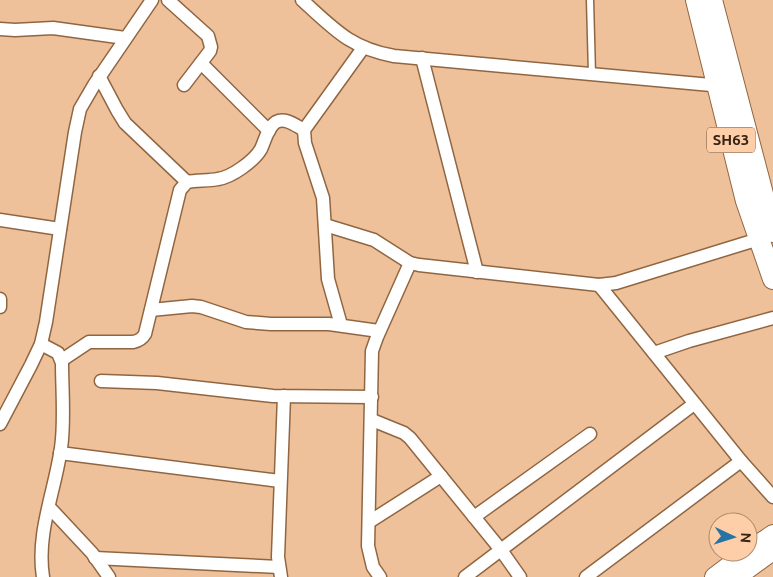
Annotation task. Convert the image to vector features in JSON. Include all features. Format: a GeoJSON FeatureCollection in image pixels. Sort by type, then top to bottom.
{"type":"FeatureCollection","features":[{"type":"Feature","properties":{"kind":"main road","name":"SH63"},"geometry":{"type":"LineString","coordinates":[[696,0],[726,87],[766,235],[773,279]]}},
{"type":"Feature","properties":{"kind":"main road","name":"SH63"},"geometry":{"type":"LineString","coordinates":[[712,0],[726,87]]}},
{"type":"Feature","properties":{"kind":"main road"},"geometry":{"type":"LineString","coordinates":[[743,564],[773,534]]}},
{"type":"Feature","properties":{"kind":"main road"},"geometry":{"type":"LineString","coordinates":[[714,577],[773,551]]}},
{"type":"Feature","properties":{"kind":"street"},"geometry":{"type":"LineString","coordinates":[[0,424],[41,344],[46,322],[74,132],[80,109],[125,38],[152,0]]}},
{"type":"Feature","properties":{"kind":"street"},"geometry":{"type":"LineString","coordinates":[[168,0],[208,36],[211,47],[210,51],[184,85]]}},
{"type":"Feature","properties":{"kind":"street"},"geometry":{"type":"LineString","coordinates":[[302,0],[340,34],[363,48],[375,52],[726,87]]}},
{"type":"Feature","properties":{"kind":"street"},"geometry":{"type":"LineString","coordinates":[[0,29],[52,28],[125,38]]}},
{"type":"Feature","properties":{"kind":"street"},"geometry":{"type":"LineString","coordinates":[[341,325],[328,279],[323,198],[305,142],[304,130],[363,48]]}},
{"type":"Feature","properties":{"kind":"street"},"geometry":{"type":"LineString","coordinates":[[422,58],[477,272]]}},
{"type":"Feature","properties":{"kind":"street"},"geometry":{"type":"LineString","coordinates":[[202,62],[269,131]]}},
{"type":"Feature","properties":{"kind":"street"},"geometry":{"type":"LineString","coordinates":[[100,76],[125,123],[187,182]]}},
{"type":"Feature","properties":{"kind":"street"},"geometry":{"type":"LineString","coordinates":[[62,360],[89,342],[138,341],[145,334],[180,190],[187,182],[225,177],[247,164],[261,150],[274,124],[282,120],[288,121],[304,130]]}},
{"type":"Feature","properties":{"kind":"street"},"geometry":{"type":"LineString","coordinates":[[0,220],[60,229]]}},
{"type":"Feature","properties":{"kind":"street"},"geometry":{"type":"LineString","coordinates":[[325,225],[374,240],[410,263],[599,285],[616,283],[766,235]]}},
{"type":"Feature","properties":{"kind":"street"},"geometry":{"type":"LineString","coordinates":[[380,577],[373,567],[368,546],[372,351],[379,331],[410,263]]}},
{"type":"Feature","properties":{"kind":"street"},"geometry":{"type":"LineString","coordinates":[[599,285],[694,404],[773,497]]}},
{"type":"Feature","properties":{"kind":"street"},"geometry":{"type":"LineString","coordinates":[[0,299],[0,307]]}},
{"type":"Feature","properties":{"kind":"street"},"geometry":{"type":"LineString","coordinates":[[151,310],[192,306],[252,323],[341,325],[379,331]]}},
{"type":"Feature","properties":{"kind":"street"},"geometry":{"type":"LineString","coordinates":[[654,353],[689,341],[773,318]]}},
{"type":"Feature","properties":{"kind":"street"},"geometry":{"type":"LineString","coordinates":[[41,344],[58,353],[62,360],[62,438],[42,538],[40,561],[43,577]]}},
{"type":"Feature","properties":{"kind":"street"},"geometry":{"type":"LineString","coordinates":[[101,381],[157,383],[260,395],[372,397]]}},
{"type":"Feature","properties":{"kind":"street"},"geometry":{"type":"LineString","coordinates":[[95,558],[280,572],[280,481],[284,396]]}},
{"type":"Feature","properties":{"kind":"street"},"geometry":{"type":"LineString","coordinates":[[465,577],[694,404]]}},
{"type":"Feature","properties":{"kind":"street"},"geometry":{"type":"LineString","coordinates":[[372,420],[404,433],[410,438],[501,550],[520,577]]}},
{"type":"Feature","properties":{"kind":"street"},"geometry":{"type":"LineString","coordinates":[[474,517],[590,434]]}},
{"type":"Feature","properties":{"kind":"street"},"geometry":{"type":"LineString","coordinates":[[60,453],[280,481]]}},
{"type":"Feature","properties":{"kind":"street"},"geometry":{"type":"LineString","coordinates":[[586,577],[741,461]]}},
{"type":"Feature","properties":{"kind":"street"},"geometry":{"type":"LineString","coordinates":[[369,522],[441,476]]}},
{"type":"Feature","properties":{"kind":"street"},"geometry":{"type":"LineString","coordinates":[[49,507],[110,577]]}},
{"type":"Feature","properties":{"kind":"lane"},"geometry":{"type":"LineString","coordinates":[[590,0],[592,74]]}}]}
